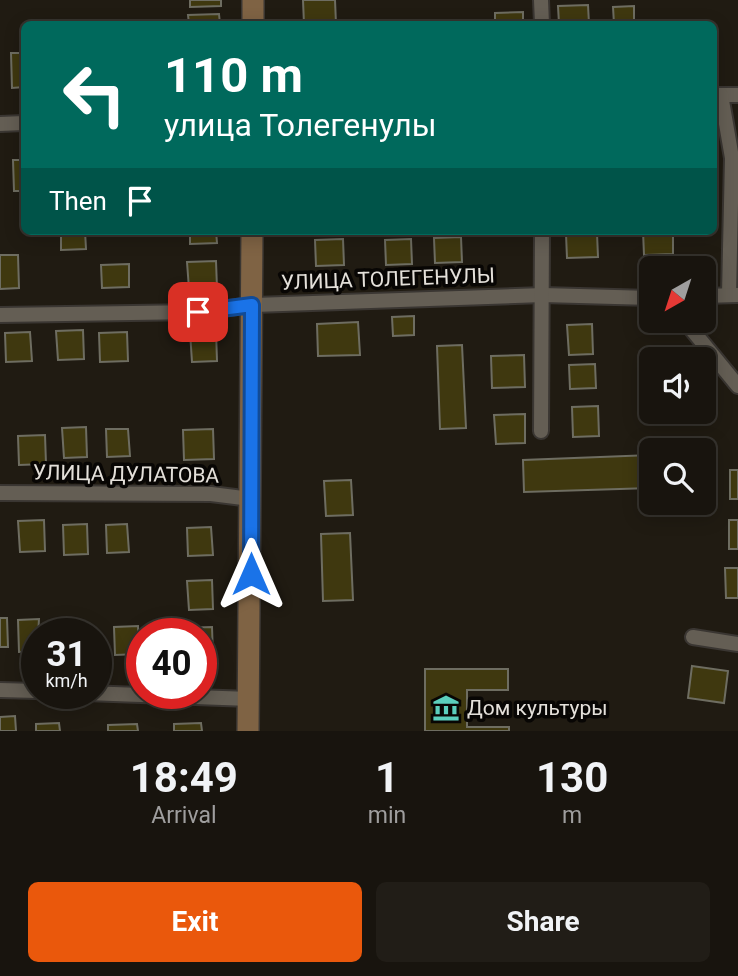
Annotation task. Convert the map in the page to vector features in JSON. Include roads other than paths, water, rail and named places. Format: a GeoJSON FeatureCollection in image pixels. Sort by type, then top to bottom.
{"type":"FeatureCollection","features":[{"type":"Feature","properties":{"kind":"street"},"geometry":{"type":"LineString","coordinates":[[253,0],[253,21]]}},
{"type":"Feature","properties":{"kind":"street"},"geometry":{"type":"LineString","coordinates":[[541,0],[542,21]]}},
{"type":"Feature","properties":{"kind":"street"},"geometry":{"type":"LineString","coordinates":[[716,296],[734,295],[732,158],[717,95],[738,95]]}},
{"type":"Feature","properties":{"kind":"street"},"geometry":{"type":"LineString","coordinates":[[0,124],[21,122]]}},
{"type":"Feature","properties":{"kind":"street"},"geometry":{"type":"LineString","coordinates":[[248,731],[252,235]]}},
{"type":"Feature","properties":{"kind":"street"},"geometry":{"type":"LineString","coordinates":[[541,431],[542,235]]}},
{"type":"Feature","properties":{"kind":"street","name":"УЛИЦА ТОЛЕГЕНУЛЫ"},"geometry":{"type":"LineString","coordinates":[[0,316],[198,312],[252,305],[542,295],[639,298]]}},
{"type":"Feature","properties":{"kind":"street"},"geometry":{"type":"LineString","coordinates":[[695,333],[738,386]]}},
{"type":"Feature","properties":{"kind":"street","name":"УЛИЦА ДУЛАТОВА"},"geometry":{"type":"LineString","coordinates":[[0,493],[211,494],[251,499]]}},
{"type":"Feature","properties":{"kind":"street"},"geometry":{"type":"LineString","coordinates":[[693,637],[738,644]]}},
{"type":"Feature","properties":{"kind":"street"},"geometry":{"type":"LineString","coordinates":[[0,690],[21,691]]}},
{"type":"Feature","properties":{"kind":"street"},"geometry":{"type":"LineString","coordinates":[[112,694],[250,699]]}},
{"type":"Feature","properties":{"kind":"place","name":"Дом культуры"},"geometry":{"type":"Point","coordinates":[446,708]}}]}
